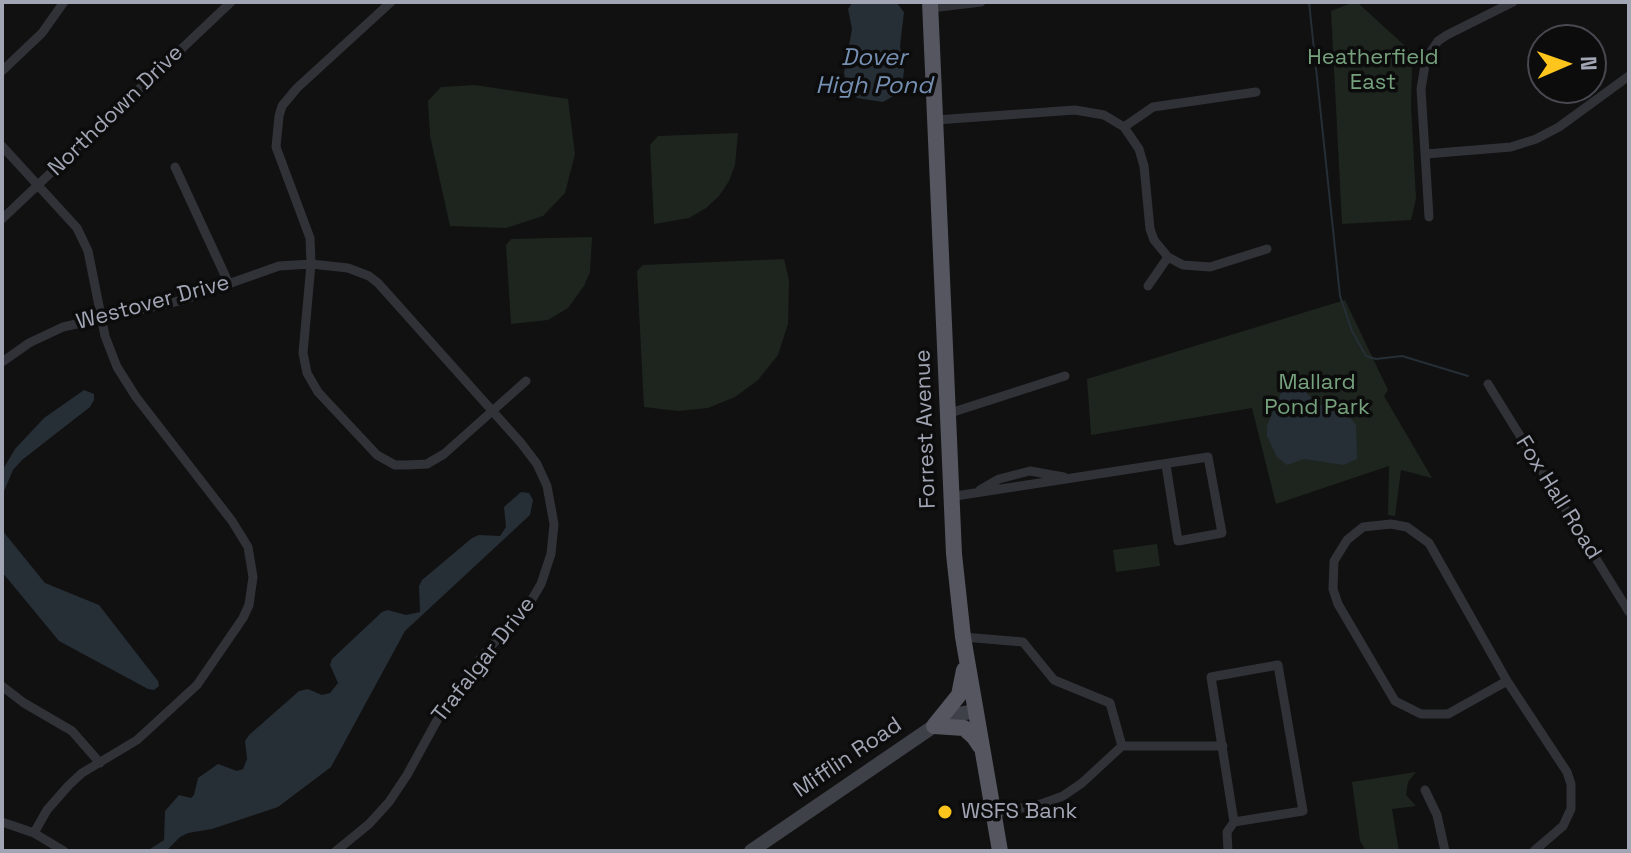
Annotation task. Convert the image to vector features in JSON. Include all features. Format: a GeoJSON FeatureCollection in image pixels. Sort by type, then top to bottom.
{"type":"FeatureCollection","features":[{"type":"Feature","properties":{"kind":"highway","name":"Forrest Avenue"},"geometry":{"type":"LineString","coordinates":[[930,5],[949,497],[964,645],[1000,851]]}},
{"type":"Feature","properties":{"kind":"highway"},"geometry":{"type":"LineString","coordinates":[[934,726],[961,692],[964,645]]}},
{"type":"Feature","properties":{"kind":"highway"},"geometry":{"type":"LineString","coordinates":[[934,726],[964,728],[982,751]]}},
{"type":"Feature","properties":{"kind":"main road","name":"Mifflin Road"},"geometry":{"type":"LineString","coordinates":[[751,851],[934,726],[954,715],[975,711]]}},
{"type":"Feature","properties":{"kind":"street"},"geometry":{"type":"LineString","coordinates":[[2,71],[42,33],[64,2]]}},
{"type":"Feature","properties":{"kind":"street","name":"Northdown Drive"},"geometry":{"type":"LineString","coordinates":[[2,219],[231,2]]}},
{"type":"Feature","properties":{"kind":"street"},"geometry":{"type":"LineString","coordinates":[[391,2],[297,88],[282,106],[279,116],[276,147],[307,227],[311,264],[303,339],[307,373],[318,392],[377,455],[395,465],[427,464],[444,454],[526,381]]}},
{"type":"Feature","properties":{"kind":"street"},"geometry":{"type":"LineString","coordinates":[[930,5],[981,2]]}},
{"type":"Feature","properties":{"kind":"street"},"geometry":{"type":"LineString","coordinates":[[1429,217],[1422,81],[1426,59],[1447,35],[1513,2]]}},
{"type":"Feature","properties":{"kind":"street"},"geometry":{"type":"LineString","coordinates":[[1426,154],[1523,144],[1559,127],[1629,76]]}},
{"type":"Feature","properties":{"kind":"street"},"geometry":{"type":"LineString","coordinates":[[1124,127],[1153,107],[1256,92]]}},
{"type":"Feature","properties":{"kind":"street"},"geometry":{"type":"LineString","coordinates":[[936,120],[1075,110],[1104,115],[1124,127],[1142,158],[1150,229],[1154,240],[1168,257],[1183,265],[1210,267],[1267,249]]}},
{"type":"Feature","properties":{"kind":"street"},"geometry":{"type":"LineString","coordinates":[[2,146],[69,217],[83,240],[110,353],[124,380],[240,533],[248,547],[253,577],[249,605],[243,618],[197,685],[154,727],[82,773],[57,796],[34,833]]}},
{"type":"Feature","properties":{"kind":"street"},"geometry":{"type":"LineString","coordinates":[[175,167],[229,284]]}},
{"type":"Feature","properties":{"kind":"street"},"geometry":{"type":"LineString","coordinates":[[1148,286],[1168,257]]}},
{"type":"Feature","properties":{"kind":"street","name":"Westover Drive"},"geometry":{"type":"LineString","coordinates":[[2,362],[53,331],[183,300],[279,266],[311,264]]}},
{"type":"Feature","properties":{"kind":"street","name":"Trafalgar Drive"},"geometry":{"type":"LineString","coordinates":[[311,264],[358,271],[378,283],[529,453],[547,486],[554,524],[548,568],[528,606],[483,655],[446,704],[399,789],[369,824],[336,851]]}},
{"type":"Feature","properties":{"kind":"street"},"geometry":{"type":"LineString","coordinates":[[947,414],[1065,376]]}},
{"type":"Feature","properties":{"kind":"street","name":"Fox Hall Road"},"geometry":{"type":"LineString","coordinates":[[1488,384],[1629,612]]}},
{"type":"Feature","properties":{"kind":"street"},"geometry":{"type":"LineString","coordinates":[[949,497],[1208,457],[1222,533],[1178,541],[1166,465]]}},
{"type":"Feature","properties":{"kind":"street"},"geometry":{"type":"LineString","coordinates":[[1507,681],[1448,714],[1421,714],[1395,701],[1338,604],[1333,589],[1334,561],[1347,540],[1363,527],[1391,524],[1407,527],[1423,537],[1446,570],[1507,681],[1567,772],[1571,784],[1571,809],[1563,826],[1534,851]]}},
{"type":"Feature","properties":{"kind":"street"},"geometry":{"type":"LineString","coordinates":[[964,645],[1023,642],[1054,680],[1110,703],[1122,746]]}},
{"type":"Feature","properties":{"kind":"street"},"geometry":{"type":"LineString","coordinates":[[1228,851],[1227,832],[1234,822],[1211,677],[1278,665],[1303,811],[1234,822]]}},
{"type":"Feature","properties":{"kind":"street"},"geometry":{"type":"LineString","coordinates":[[2,686],[24,703],[72,731],[100,763]]}},
{"type":"Feature","properties":{"kind":"street"},"geometry":{"type":"LineString","coordinates":[[993,814],[1063,796],[1122,746],[1223,746]]}},
{"type":"Feature","properties":{"kind":"street"},"geometry":{"type":"LineString","coordinates":[[1425,790],[1437,815],[1445,851]]}},
{"type":"Feature","properties":{"kind":"street"},"geometry":{"type":"LineString","coordinates":[[2,822],[34,833],[64,851]]}},
{"type":"Feature","properties":{"kind":"green space","name":"Heatherfield East"},"geometry":{"type":"Polygon","coordinates":[[[1354,2],[1416,56],[1412,69],[1411,105],[1416,199],[1411,220],[1342,224],[1331,11],[1354,2]]]}},
{"type":"Feature","properties":{"kind":"green space"},"geometry":{"type":"Polygon","coordinates":[[[475,85],[568,99],[575,154],[565,193],[543,216],[506,228],[450,226],[430,136],[428,101],[441,87],[475,85]]]}},
{"type":"Feature","properties":{"kind":"green space"},"geometry":{"type":"Polygon","coordinates":[[[738,133],[735,165],[719,196],[689,218],[654,224],[650,145],[658,136],[738,133]]]}},
{"type":"Feature","properties":{"kind":"green space"},"geometry":{"type":"Polygon","coordinates":[[[592,237],[590,272],[568,308],[548,320],[511,324],[506,245],[511,239],[592,237]]]}},
{"type":"Feature","properties":{"kind":"green space"},"geometry":{"type":"Polygon","coordinates":[[[784,259],[789,280],[788,324],[778,355],[758,380],[735,397],[708,408],[678,411],[644,407],[637,271],[643,265],[784,259]]]}},
{"type":"Feature","properties":{"kind":"green space","name":"Mallard Pond Park"},"geometry":{"type":"Polygon","coordinates":[[[1345,300],[1388,390],[1384,396],[1432,478],[1401,470],[1395,516],[1388,515],[1389,466],[1276,504],[1252,408],[1091,435],[1087,379],[1345,300]]]}},
{"type":"Feature","properties":{"kind":"green space"},"geometry":{"type":"Polygon","coordinates":[[[1157,544],[1160,566],[1116,572],[1113,550],[1157,544]]]}},
{"type":"Feature","properties":{"kind":"green space"},"geometry":{"type":"Polygon","coordinates":[[[1416,772],[1408,782],[1406,795],[1416,806],[1392,809],[1399,851],[1366,851],[1360,841],[1352,782],[1416,772]]]}},
{"type":"Feature","properties":{"kind":"water","name":"Dover High Pond"},"geometry":{"type":"Polygon","coordinates":[[[853,2],[896,2],[904,12],[900,46],[904,71],[902,85],[897,94],[883,102],[857,98],[847,86],[844,73],[852,29],[848,9],[853,2]]]}},
{"type":"Feature","properties":{"kind":"water"},"geometry":{"type":"Polygon","coordinates":[[[1294,383],[1316,403],[1347,414],[1356,425],[1357,459],[1344,465],[1304,459],[1287,465],[1277,457],[1267,436],[1267,425],[1284,386],[1294,383]]]}},
{"type":"Feature","properties":{"kind":"water"},"geometry":{"type":"Polygon","coordinates":[[[84,390],[94,394],[90,407],[22,460],[13,470],[2,496],[2,471],[15,449],[44,418],[84,390]]]}},
{"type":"Feature","properties":{"kind":"water"},"geometry":{"type":"Polygon","coordinates":[[[521,492],[529,493],[533,500],[530,515],[405,631],[331,767],[278,807],[212,829],[188,833],[166,851],[129,851],[150,849],[164,840],[165,811],[179,795],[191,798],[194,795],[198,778],[218,764],[237,771],[243,769],[247,759],[245,741],[249,735],[299,691],[308,689],[322,695],[330,693],[338,683],[330,665],[332,659],[382,612],[388,610],[406,615],[420,612],[419,586],[422,580],[472,538],[479,535],[500,536],[506,527],[504,507],[521,492]]]}},
{"type":"Feature","properties":{"kind":"water"},"geometry":{"type":"Polygon","coordinates":[[[2,530],[45,583],[99,605],[159,686],[154,690],[148,689],[59,641],[2,572],[2,530]]]}},
{"type":"Feature","properties":{"kind":"waterway"},"geometry":{"type":"LineString","coordinates":[[1309,2],[1340,296],[1352,331],[1366,356],[1376,359],[1402,356],[1468,376]]}},
{"type":"Feature","properties":{"kind":"place","name":"WSFS Bank"},"geometry":{"type":"Point","coordinates":[945,812]}}]}
